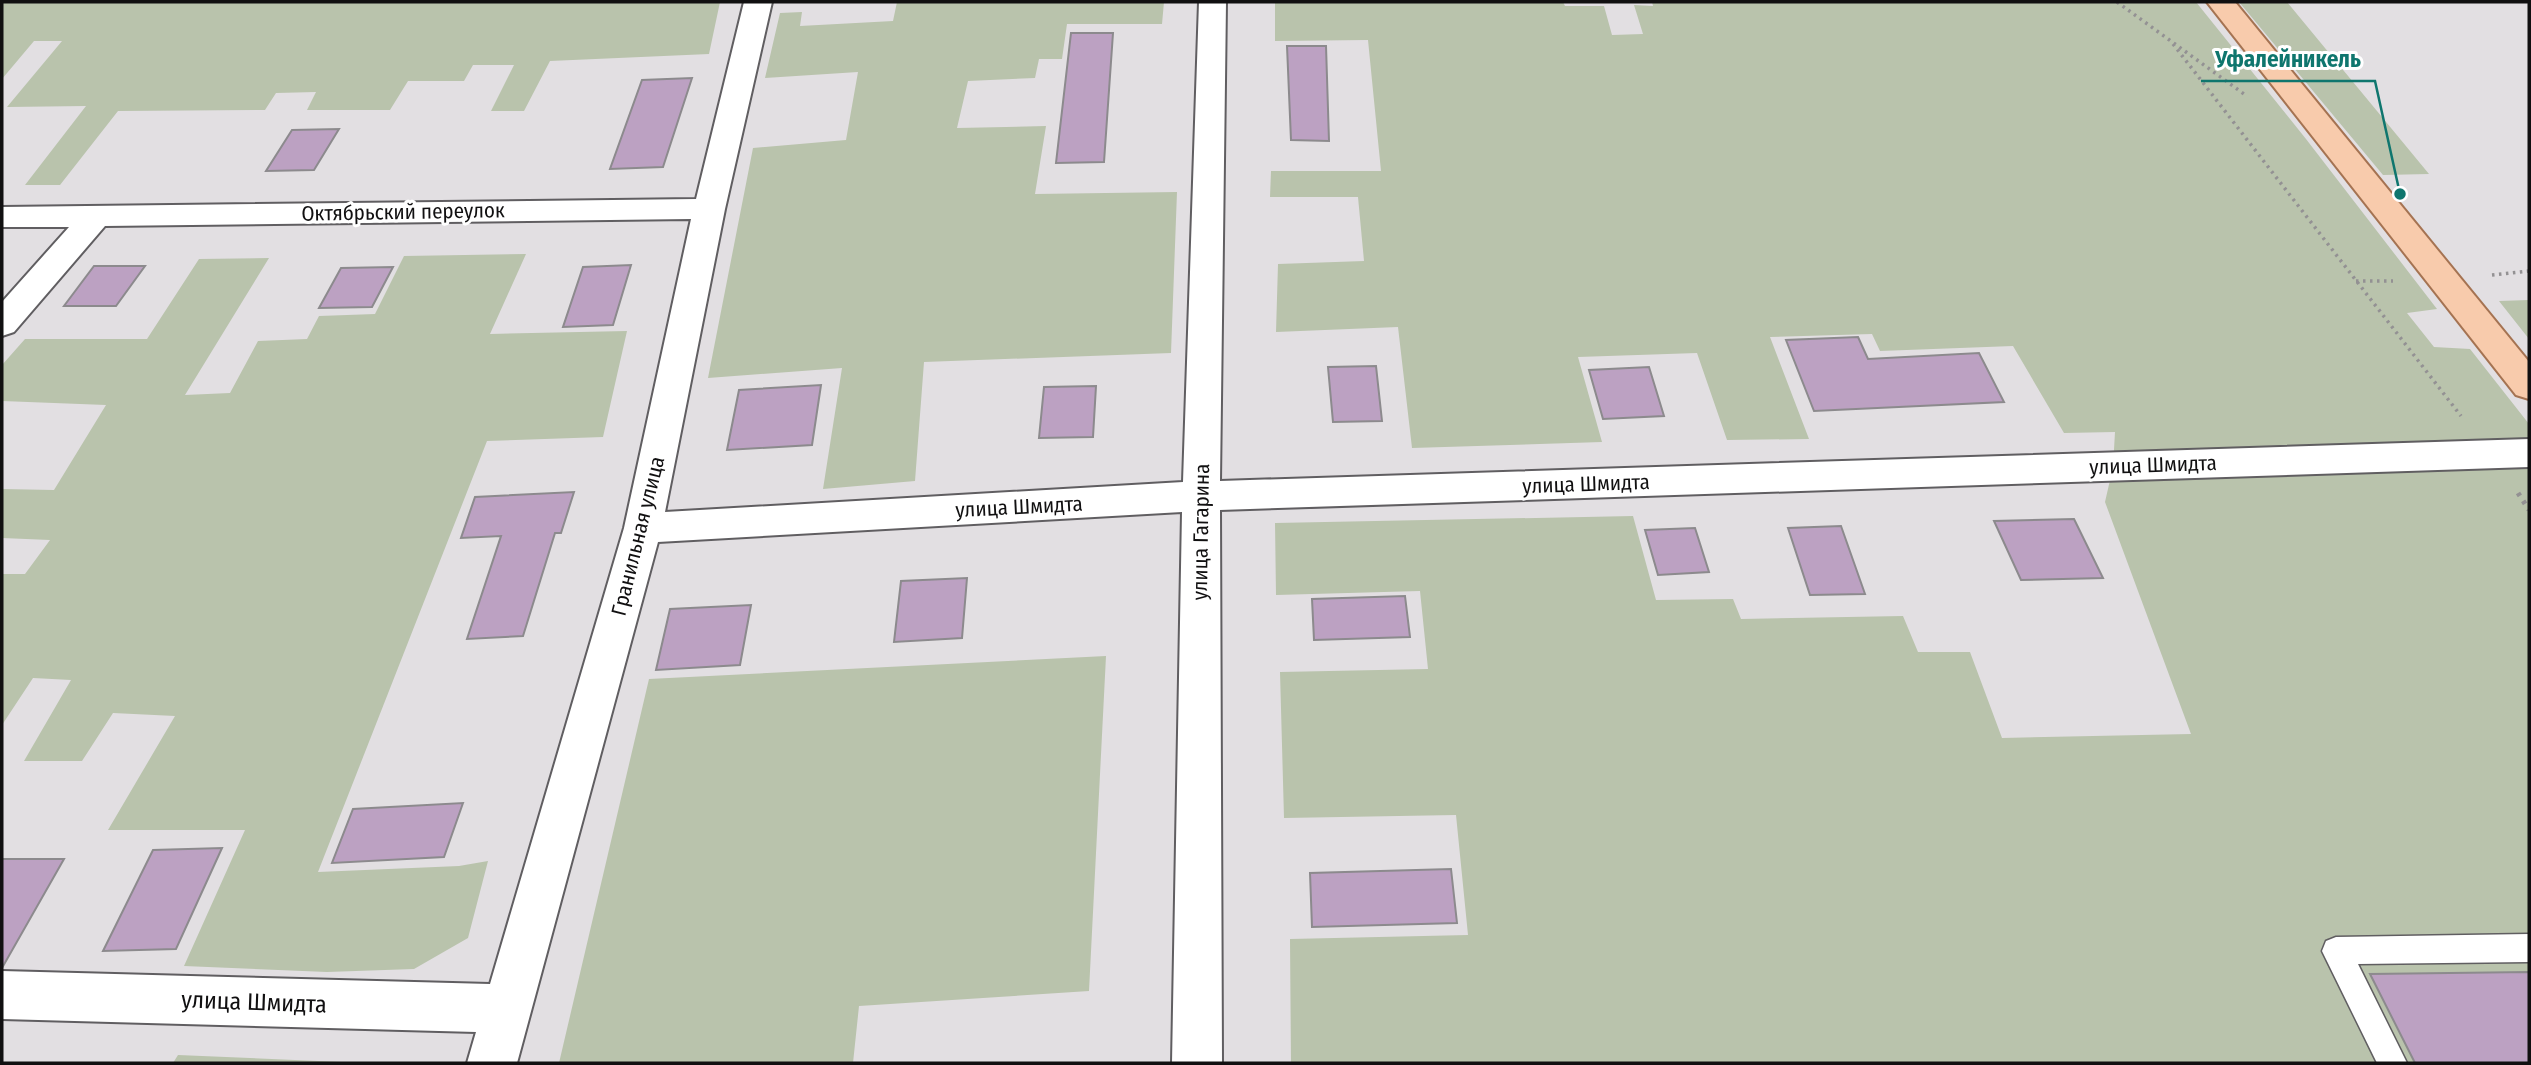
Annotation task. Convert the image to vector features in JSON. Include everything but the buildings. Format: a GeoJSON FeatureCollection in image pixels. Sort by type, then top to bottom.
{"type":"FeatureCollection","features":[{"type":"Feature","properties":{"kind":"main road"},"geometry":{"type":"LineString","coordinates":[[2221,2],[2529,386]]}},
{"type":"Feature","properties":{"kind":"street","name":"Гранильная улица"},"geometry":{"type":"LineString","coordinates":[[492,1063],[643,528],[709,209],[758,2]]}},
{"type":"Feature","properties":{"kind":"street","name":"улица Гагарина"},"geometry":{"type":"LineString","coordinates":[[1197,1063],[1201,496],[1212,2]]}},
{"type":"Feature","properties":{"kind":"street","name":"Октябрьский переулок"},"geometry":{"type":"LineString","coordinates":[[2,217],[709,209]]}},
{"type":"Feature","properties":{"kind":"street"},"geometry":{"type":"LineString","coordinates":[[2,324],[97,215]]}},
{"type":"Feature","properties":{"kind":"street","name":"улица Шмидта"},"geometry":{"type":"LineString","coordinates":[[643,528],[1201,496],[2529,453]]}},
{"type":"Feature","properties":{"kind":"street","name":"улица Шмидта"},"geometry":{"type":"LineString","coordinates":[[2,995],[506,1009]]}},
{"type":"Feature","properties":{"kind":"lane"},"geometry":{"type":"LineString","coordinates":[[2392,1063],[2336,951],[2529,948]]}},
{"type":"Feature","properties":{"kind":"path"},"geometry":{"type":"LineString","coordinates":[[2117,2],[2251,100]]}},
{"type":"Feature","properties":{"kind":"path"},"geometry":{"type":"LineString","coordinates":[[2173,44],[2491,454],[2529,510]]}},
{"type":"Feature","properties":{"kind":"green space"},"geometry":{"type":"Polygon","coordinates":[[[2,2],[720,2],[709,54],[550,61],[524,111],[491,111],[514,65],[473,65],[464,81],[408,81],[390,110],[307,110],[316,92],[276,93],[265,110],[118,111],[60,185],[25,185],[86,106],[7,107],[62,41],[34,41],[2,79],[2,2]]]}},
{"type":"Feature","properties":{"kind":"green space"},"geometry":{"type":"Polygon","coordinates":[[[897,2],[1164,2],[1162,24],[1067,24],[1062,59],[1039,59],[1035,78],[968,81],[957,128],[1046,126],[1035,194],[1177,192],[1171,353],[924,362],[915,481],[823,489],[842,368],[708,378],[753,148],[846,140],[858,72],[765,78],[780,13],[802,12],[800,26],[893,21],[897,2]]]}},
{"type":"Feature","properties":{"kind":"green space"},"geometry":{"type":"Polygon","coordinates":[[[1275,2],[1563,2],[1565,6],[1604,6],[1612,35],[1643,34],[1634,5],[1653,6],[1652,2],[2196,2],[2437,309],[2407,313],[2434,347],[2470,349],[2529,424],[2529,1063],[1291,1063],[1290,939],[1468,935],[1456,815],[1284,818],[1280,672],[1428,669],[1420,591],[1276,595],[1275,523],[1633,516],[1656,600],[1733,599],[1741,619],[1903,616],[1918,652],[1970,652],[2002,738],[2191,734],[2105,502],[2113,467],[2115,432],[2064,433],[2013,346],[1880,351],[1872,334],[1770,337],[1809,439],[1727,440],[1697,353],[1578,357],[1602,442],[1412,448],[1398,327],[1276,332],[1278,264],[1364,261],[1358,197],[1270,197],[1271,171],[1381,171],[1368,40],[1275,41],[1275,2]]]}},
{"type":"Feature","properties":{"kind":"green space"},"geometry":{"type":"Polygon","coordinates":[[[2239,2],[2287,2],[2429,174],[2383,175],[2239,2]]]}},
{"type":"Feature","properties":{"kind":"green space"},"geometry":{"type":"Polygon","coordinates":[[[526,254],[490,334],[627,331],[603,437],[487,441],[318,872],[459,866],[488,861],[468,938],[414,969],[327,972],[184,966],[245,830],[108,830],[175,716],[113,713],[82,761],[24,761],[71,680],[33,678],[2,725],[2,574],[25,574],[50,540],[2,538],[2,489],[54,490],[106,405],[2,401],[2,365],[25,339],[147,339],[199,259],[269,258],[185,395],[230,393],[258,341],[307,339],[319,316],[375,314],[404,256],[526,254]]]}},
{"type":"Feature","properties":{"kind":"green space"},"geometry":{"type":"Polygon","coordinates":[[[2529,300],[2529,339],[2499,301],[2529,300]]]}},
{"type":"Feature","properties":{"kind":"green space"},"geometry":{"type":"Polygon","coordinates":[[[1106,656],[1089,991],[859,1006],[853,1063],[559,1063],[649,679],[1106,656]]]}},
{"type":"Feature","properties":{"kind":"green space"},"geometry":{"type":"Polygon","coordinates":[[[178,1055],[365,1063],[173,1063],[178,1055]]]}},
{"type":"Feature","properties":{"kind":"place","name":"Уфалейникель"},"geometry":{"type":"Point","coordinates":[2400,194]}}]}
